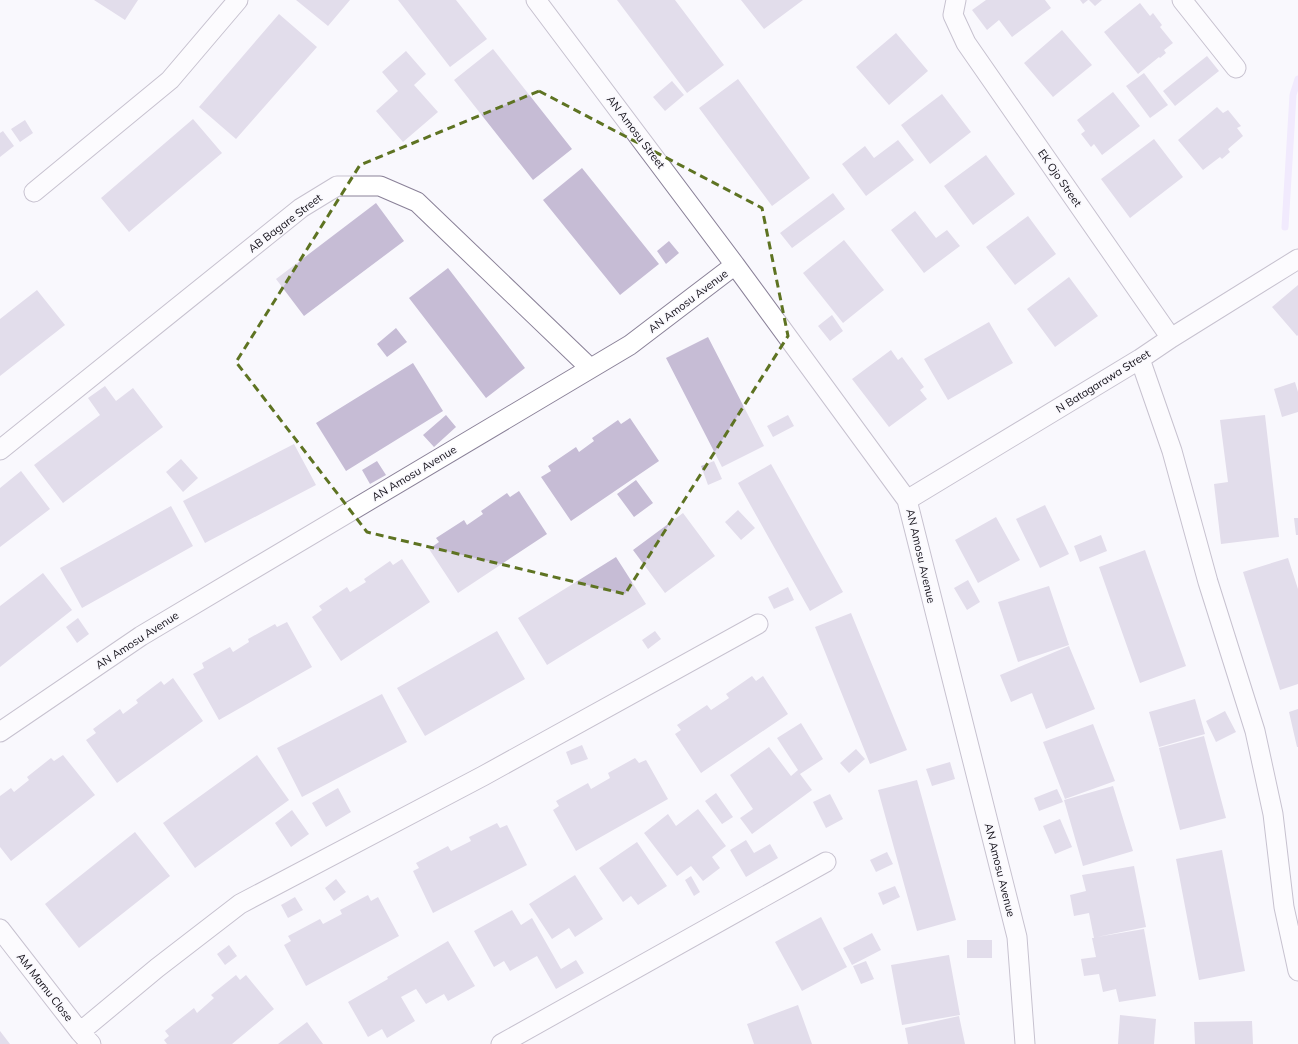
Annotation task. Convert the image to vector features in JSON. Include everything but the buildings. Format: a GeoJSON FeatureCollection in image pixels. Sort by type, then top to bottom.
{"type":"FeatureCollection","features":[{"type":"Feature","properties":{"kind":"street"},"geometry":{"type":"LineString","coordinates":[[34,192],[170,80],[238,0]]}},
{"type":"Feature","properties":{"kind":"street","name":"AN Amosu Street"},"geometry":{"type":"LineString","coordinates":[[536,0],[735,265]]}},
{"type":"Feature","properties":{"kind":"street"},"geometry":{"type":"LineString","coordinates":[[1182,0],[1236,68]]}},
{"type":"Feature","properties":{"kind":"street","name":"EK Ojo Street"},"geometry":{"type":"LineString","coordinates":[[955,7],[966,43],[1171,338]]}},
{"type":"Feature","properties":{"kind":"street","name":"AB Bagare Street"},"geometry":{"type":"LineString","coordinates":[[0,450],[301,208],[337,186],[380,186],[417,202],[590,368]]}},
{"type":"Feature","properties":{"kind":"street","name":"N Batagarawa Street"},"geometry":{"type":"LineString","coordinates":[[907,500],[1140,359],[1171,338],[1298,260]]}},
{"type":"Feature","properties":{"kind":"street","name":"AN Amosu Avenue"},"geometry":{"type":"LineString","coordinates":[[0,732],[141,636],[630,345],[735,265],[907,500],[1017,938],[1025,1044]]}},
{"type":"Feature","properties":{"kind":"street"},"geometry":{"type":"LineString","coordinates":[[1140,359],[1172,451],[1208,582],[1255,730],[1273,814],[1284,908],[1298,971]]}},
{"type":"Feature","properties":{"kind":"street"},"geometry":{"type":"LineString","coordinates":[[85,1038],[157,968],[240,904],[483,776],[758,624]]}},
{"type":"Feature","properties":{"kind":"street"},"geometry":{"type":"LineString","coordinates":[[500,1044],[826,862]]}},
{"type":"Feature","properties":{"kind":"street","name":"AM Mamu Close"},"geometry":{"type":"LineString","coordinates":[[0,929],[85,1038]]}},
{"type":"Feature","properties":{"kind":"highlighted area"},"geometry":{"type":"Polygon","coordinates":[[[539,91],[762,208],[788,336],[625,594],[367,532],[236,362],[360,165],[539,91]]]}},
{"type":"Feature","properties":{"kind":"waterway"},"geometry":{"type":"LineString","coordinates":[[1285,227],[1293,95],[1298,79]]}}]}
